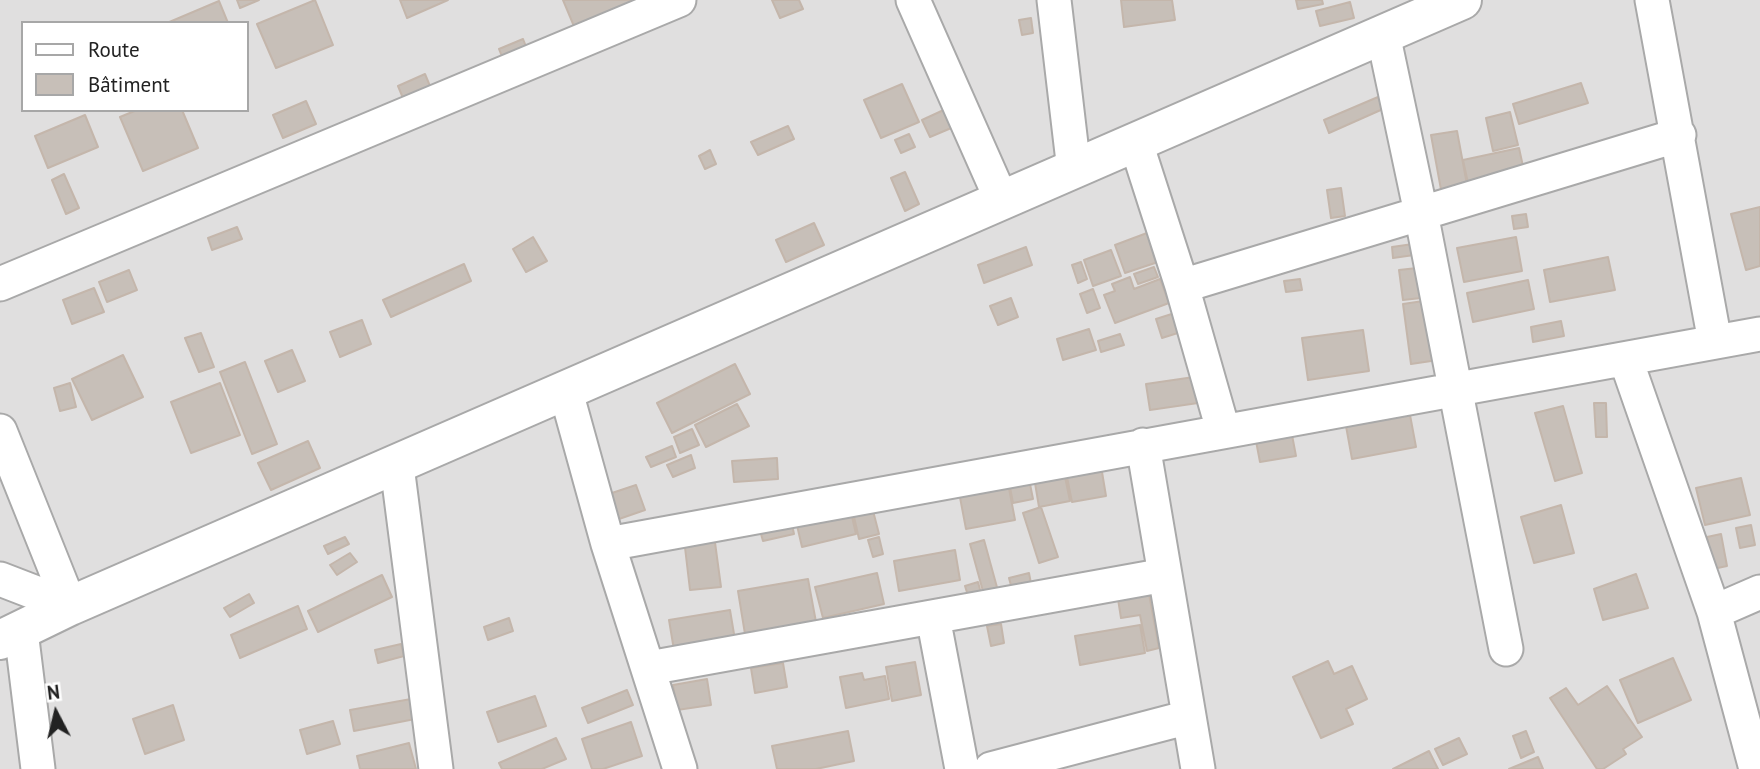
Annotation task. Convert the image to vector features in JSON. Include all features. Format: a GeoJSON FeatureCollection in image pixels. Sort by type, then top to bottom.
{"type":"FeatureCollection","features":[{"type":"Feature","properties":{"kind":"street"},"geometry":{"type":"LineString","coordinates":[[0,284],[679,0]]}},
{"type":"Feature","properties":{"kind":"street"},"geometry":{"type":"LineString","coordinates":[[913,0],[1002,201]]}},
{"type":"Feature","properties":{"kind":"street"},"geometry":{"type":"LineString","coordinates":[[1054,0],[1074,170]]}},
{"type":"Feature","properties":{"kind":"street"},"geometry":{"type":"LineString","coordinates":[[38,769],[10,635],[1462,0]]}},
{"type":"Feature","properties":{"kind":"street"},"geometry":{"type":"LineString","coordinates":[[1652,0],[1715,342]]}},
{"type":"Feature","properties":{"kind":"street"},"geometry":{"type":"LineString","coordinates":[[1383,34],[1421,213],[1506,649]]}},
{"type":"Feature","properties":{"kind":"street"},"geometry":{"type":"LineString","coordinates":[[1182,286],[1679,135]]}},
{"type":"Feature","properties":{"kind":"street"},"geometry":{"type":"LineString","coordinates":[[1136,143],[1182,286],[1223,430]]}},
{"type":"Feature","properties":{"kind":"street"},"geometry":{"type":"LineString","coordinates":[[608,544],[1760,334]]}},
{"type":"Feature","properties":{"kind":"street"},"geometry":{"type":"LineString","coordinates":[[1626,360],[1714,612],[1756,769]]}},
{"type":"Feature","properties":{"kind":"street"},"geometry":{"type":"LineString","coordinates":[[566,392],[608,544],[680,769]]}},
{"type":"Feature","properties":{"kind":"street"},"geometry":{"type":"LineString","coordinates":[[0,431],[70,607]]}},
{"type":"Feature","properties":{"kind":"street"},"geometry":{"type":"LineString","coordinates":[[1143,445],[1198,769]]}},
{"type":"Feature","properties":{"kind":"street"},"geometry":{"type":"LineString","coordinates":[[397,466],[436,769]]}},
{"type":"Feature","properties":{"kind":"street"},"geometry":{"type":"LineString","coordinates":[[649,668],[1165,575]]}},
{"type":"Feature","properties":{"kind":"street"},"geometry":{"type":"LineString","coordinates":[[0,579],[70,607]]}},
{"type":"Feature","properties":{"kind":"street"},"geometry":{"type":"LineString","coordinates":[[1714,612],[1760,592]]}},
{"type":"Feature","properties":{"kind":"street"},"geometry":{"type":"LineString","coordinates":[[933,617],[962,769]]}},
{"type":"Feature","properties":{"kind":"street"},"geometry":{"type":"LineString","coordinates":[[990,769],[1189,717]]}},
{"type":"Feature","properties":{"kind":"shaded area"},"geometry":{"type":"Polygon","coordinates":[[[0,0],[1760,0],[1760,769],[0,769],[0,0]]]}},
{"type":"Feature","properties":{"kind":"building"},"geometry":{"type":"Polygon","coordinates":[[[237,0],[259,0],[240,8],[237,0]]]}},
{"type":"Feature","properties":{"kind":"building"},"geometry":{"type":"Polygon","coordinates":[[[315,0],[333,45],[276,68],[257,24],[315,0]]]}},
{"type":"Feature","properties":{"kind":"building"},"geometry":{"type":"Polygon","coordinates":[[[400,0],[448,0],[407,18],[400,0]]]}},
{"type":"Feature","properties":{"kind":"building"},"geometry":{"type":"Polygon","coordinates":[[[563,0],[637,0],[576,31],[563,0]]]}},
{"type":"Feature","properties":{"kind":"building"},"geometry":{"type":"Polygon","coordinates":[[[772,0],[799,0],[803,9],[780,18],[772,0]]]}},
{"type":"Feature","properties":{"kind":"building"},"geometry":{"type":"Polygon","coordinates":[[[1121,0],[1172,0],[1175,20],[1124,27],[1121,0]]]}},
{"type":"Feature","properties":{"kind":"building"},"geometry":{"type":"Polygon","coordinates":[[[1296,0],[1322,0],[1323,4],[1298,9],[1296,0]]]}},
{"type":"Feature","properties":{"kind":"building"},"geometry":{"type":"Polygon","coordinates":[[[219,1],[227,21],[172,21],[219,1]]]}},
{"type":"Feature","properties":{"kind":"building"},"geometry":{"type":"Polygon","coordinates":[[[1350,2],[1354,18],[1320,26],[1316,11],[1350,2]]]}},
{"type":"Feature","properties":{"kind":"building"},"geometry":{"type":"Polygon","coordinates":[[[1031,18],[1033,33],[1022,35],[1019,20],[1031,18]]]}},
{"type":"Feature","properties":{"kind":"building"},"geometry":{"type":"Polygon","coordinates":[[[523,39],[527,49],[503,59],[499,49],[523,39]]]}},
{"type":"Feature","properties":{"kind":"building"},"geometry":{"type":"Polygon","coordinates":[[[425,74],[432,91],[405,103],[398,86],[425,74]]]}},
{"type":"Feature","properties":{"kind":"building"},"geometry":{"type":"Polygon","coordinates":[[[1581,83],[1588,103],[1519,124],[1513,104],[1581,83]]]}},
{"type":"Feature","properties":{"kind":"building"},"geometry":{"type":"Polygon","coordinates":[[[902,84],[919,122],[881,138],[864,100],[902,84]]]}},
{"type":"Feature","properties":{"kind":"building"},"geometry":{"type":"Polygon","coordinates":[[[1378,97],[1383,109],[1329,133],[1324,120],[1378,97]]]}},
{"type":"Feature","properties":{"kind":"building"},"geometry":{"type":"Polygon","coordinates":[[[306,101],[316,124],[283,138],[273,115],[306,101]]]}},
{"type":"Feature","properties":{"kind":"building"},"geometry":{"type":"Polygon","coordinates":[[[948,108],[956,126],[930,137],[922,120],[948,108]]]}},
{"type":"Feature","properties":{"kind":"building"},"geometry":{"type":"Polygon","coordinates":[[[132,112],[183,112],[198,148],[143,171],[120,117],[132,112]]]}},
{"type":"Feature","properties":{"kind":"building"},"geometry":{"type":"Polygon","coordinates":[[[1510,112],[1518,145],[1493,151],[1486,118],[1510,112]]]}},
{"type":"Feature","properties":{"kind":"building"},"geometry":{"type":"Polygon","coordinates":[[[85,115],[98,147],[48,168],[35,136],[85,115]]]}},
{"type":"Feature","properties":{"kind":"building"},"geometry":{"type":"Polygon","coordinates":[[[788,126],[794,139],[758,155],[751,142],[788,126]]]}},
{"type":"Feature","properties":{"kind":"building"},"geometry":{"type":"Polygon","coordinates":[[[1457,131],[1468,190],[1442,195],[1431,135],[1457,131]]]}},
{"type":"Feature","properties":{"kind":"building"},"geometry":{"type":"Polygon","coordinates":[[[909,134],[915,147],[901,153],[895,140],[909,134]]]}},
{"type":"Feature","properties":{"kind":"building"},"geometry":{"type":"Polygon","coordinates":[[[1519,148],[1524,171],[1468,183],[1463,160],[1519,148]]]}},
{"type":"Feature","properties":{"kind":"building"},"geometry":{"type":"Polygon","coordinates":[[[710,150],[716,164],[705,169],[699,156],[710,150]]]}},
{"type":"Feature","properties":{"kind":"building"},"geometry":{"type":"Polygon","coordinates":[[[905,172],[919,204],[905,211],[891,178],[905,172]]]}},
{"type":"Feature","properties":{"kind":"building"},"geometry":{"type":"Polygon","coordinates":[[[64,174],[79,208],[66,214],[52,180],[64,174]]]}},
{"type":"Feature","properties":{"kind":"building"},"geometry":{"type":"Polygon","coordinates":[[[1341,188],[1345,216],[1331,218],[1327,190],[1341,188]]]}},
{"type":"Feature","properties":{"kind":"building"},"geometry":{"type":"Polygon","coordinates":[[[1760,207],[1760,266],[1746,270],[1731,214],[1760,207]]]}},
{"type":"Feature","properties":{"kind":"building"},"geometry":{"type":"Polygon","coordinates":[[[1526,214],[1528,227],[1514,229],[1512,216],[1526,214]]]}},
{"type":"Feature","properties":{"kind":"building"},"geometry":{"type":"Polygon","coordinates":[[[814,223],[824,245],[786,262],[776,240],[814,223]]]}},
{"type":"Feature","properties":{"kind":"building"},"geometry":{"type":"Polygon","coordinates":[[[237,227],[242,239],[212,250],[208,238],[237,227]]]}},
{"type":"Feature","properties":{"kind":"building"},"geometry":{"type":"Polygon","coordinates":[[[1147,233],[1158,262],[1125,273],[1115,245],[1147,233]]]}},
{"type":"Feature","properties":{"kind":"building"},"geometry":{"type":"Polygon","coordinates":[[[533,237],[547,261],[526,272],[513,249],[533,237]]]}},
{"type":"Feature","properties":{"kind":"building"},"geometry":{"type":"Polygon","coordinates":[[[1516,237],[1522,271],[1464,282],[1457,248],[1516,237]]]}},
{"type":"Feature","properties":{"kind":"building"},"geometry":{"type":"Polygon","coordinates":[[[1420,243],[1421,254],[1393,258],[1392,247],[1420,243]]]}},
{"type":"Feature","properties":{"kind":"building"},"geometry":{"type":"Polygon","coordinates":[[[1026,247],[1032,265],[984,283],[978,265],[1026,247]]]}},
{"type":"Feature","properties":{"kind":"building"},"geometry":{"type":"Polygon","coordinates":[[[1111,250],[1121,276],[1093,286],[1084,260],[1111,250]]]}},
{"type":"Feature","properties":{"kind":"building"},"geometry":{"type":"Polygon","coordinates":[[[1608,257],[1615,290],[1550,302],[1544,270],[1608,257]]]}},
{"type":"Feature","properties":{"kind":"building"},"geometry":{"type":"Polygon","coordinates":[[[1081,262],[1087,279],[1078,283],[1072,265],[1081,262]]]}},
{"type":"Feature","properties":{"kind":"building"},"geometry":{"type":"Polygon","coordinates":[[[464,264],[471,281],[391,317],[383,300],[464,264]]]}},
{"type":"Feature","properties":{"kind":"building"},"geometry":{"type":"Polygon","coordinates":[[[1154,267],[1158,277],[1138,284],[1134,274],[1154,267]]]}},
{"type":"Feature","properties":{"kind":"building"},"geometry":{"type":"Polygon","coordinates":[[[1426,267],[1430,297],[1403,300],[1399,270],[1426,267]]]}},
{"type":"Feature","properties":{"kind":"building"},"geometry":{"type":"Polygon","coordinates":[[[129,270],[137,290],[107,302],[99,282],[129,270]]]}},
{"type":"Feature","properties":{"kind":"building"},"geometry":{"type":"Polygon","coordinates":[[[1130,277],[1134,289],[1160,279],[1169,303],[1115,323],[1104,295],[1115,291],[1112,284],[1130,277]]]}},
{"type":"Feature","properties":{"kind":"building"},"geometry":{"type":"Polygon","coordinates":[[[1300,279],[1302,290],[1286,292],[1284,281],[1300,279]]]}},
{"type":"Feature","properties":{"kind":"building"},"geometry":{"type":"Polygon","coordinates":[[[1528,280],[1534,309],[1473,322],[1467,293],[1528,280]]]}},
{"type":"Feature","properties":{"kind":"building"},"geometry":{"type":"Polygon","coordinates":[[[94,288],[104,312],[72,324],[63,300],[94,288]]]}},
{"type":"Feature","properties":{"kind":"building"},"geometry":{"type":"Polygon","coordinates":[[[1093,289],[1100,308],[1087,313],[1080,294],[1093,289]]]}},
{"type":"Feature","properties":{"kind":"building"},"geometry":{"type":"Polygon","coordinates":[[[1011,298],[1018,317],[998,325],[990,306],[1011,298]]]}},
{"type":"Feature","properties":{"kind":"building"},"geometry":{"type":"Polygon","coordinates":[[[1430,300],[1438,360],[1411,364],[1403,304],[1430,300]]]}},
{"type":"Feature","properties":{"kind":"building"},"geometry":{"type":"Polygon","coordinates":[[[1178,312],[1184,331],[1162,338],[1156,319],[1178,312]]]}},
{"type":"Feature","properties":{"kind":"building"},"geometry":{"type":"Polygon","coordinates":[[[362,320],[371,344],[340,357],[330,332],[362,320]]]}},
{"type":"Feature","properties":{"kind":"building"},"geometry":{"type":"Polygon","coordinates":[[[1561,321],[1564,336],[1533,342],[1531,327],[1561,321]]]}},
{"type":"Feature","properties":{"kind":"building"},"geometry":{"type":"Polygon","coordinates":[[[1089,329],[1096,350],[1063,360],[1057,339],[1089,329]]]}},
{"type":"Feature","properties":{"kind":"building"},"geometry":{"type":"Polygon","coordinates":[[[1363,330],[1369,371],[1308,380],[1302,338],[1363,330]]]}},
{"type":"Feature","properties":{"kind":"building"},"geometry":{"type":"Polygon","coordinates":[[[201,333],[214,367],[199,372],[185,338],[201,333]]]}},
{"type":"Feature","properties":{"kind":"building"},"geometry":{"type":"Polygon","coordinates":[[[1120,334],[1124,345],[1101,352],[1098,341],[1120,334]]]}},
{"type":"Feature","properties":{"kind":"building"},"geometry":{"type":"Polygon","coordinates":[[[292,350],[305,381],[278,392],[265,361],[292,350]]]}},
{"type":"Feature","properties":{"kind":"building"},"geometry":{"type":"Polygon","coordinates":[[[123,355],[143,397],[92,420],[72,379],[123,355]]]}},
{"type":"Feature","properties":{"kind":"building"},"geometry":{"type":"Polygon","coordinates":[[[245,362],[277,444],[252,454],[220,372],[245,362]]]}},
{"type":"Feature","properties":{"kind":"building"},"geometry":{"type":"Polygon","coordinates":[[[735,364],[750,394],[672,433],[657,403],[735,364]]]}},
{"type":"Feature","properties":{"kind":"building"},"geometry":{"type":"Polygon","coordinates":[[[1194,377],[1198,403],[1150,410],[1146,384],[1194,377]]]}},
{"type":"Feature","properties":{"kind":"building"},"geometry":{"type":"Polygon","coordinates":[[[70,383],[76,407],[60,411],[54,388],[70,383]]]}},
{"type":"Feature","properties":{"kind":"building"},"geometry":{"type":"Polygon","coordinates":[[[220,383],[240,435],[191,453],[171,402],[220,383]]]}},
{"type":"Feature","properties":{"kind":"building"},"geometry":{"type":"Polygon","coordinates":[[[1594,403],[1606,403],[1607,437],[1596,437],[1594,403]]]}},
{"type":"Feature","properties":{"kind":"building"},"geometry":{"type":"Polygon","coordinates":[[[737,404],[749,426],[706,447],[695,425],[737,404]]]}},
{"type":"Feature","properties":{"kind":"building"},"geometry":{"type":"Polygon","coordinates":[[[1563,406],[1582,473],[1555,481],[1535,413],[1563,406]]]}},
{"type":"Feature","properties":{"kind":"building"},"geometry":{"type":"Polygon","coordinates":[[[1410,415],[1416,447],[1352,459],[1346,426],[1410,415]]]}},
{"type":"Feature","properties":{"kind":"building"},"geometry":{"type":"Polygon","coordinates":[[[692,429],[699,445],[680,453],[674,437],[692,429]]]}},
{"type":"Feature","properties":{"kind":"building"},"geometry":{"type":"Polygon","coordinates":[[[1292,435],[1296,456],[1260,462],[1256,441],[1292,435]]]}},
{"type":"Feature","properties":{"kind":"building"},"geometry":{"type":"Polygon","coordinates":[[[308,441],[320,468],[271,490],[258,463],[308,441]]]}},
{"type":"Feature","properties":{"kind":"building"},"geometry":{"type":"Polygon","coordinates":[[[672,446],[676,457],[651,467],[646,457],[672,446]]]}},
{"type":"Feature","properties":{"kind":"building"},"geometry":{"type":"Polygon","coordinates":[[[691,455],[695,468],[673,477],[667,465],[691,455]]]}},
{"type":"Feature","properties":{"kind":"building"},"geometry":{"type":"Polygon","coordinates":[[[777,458],[778,479],[734,482],[732,461],[777,458]]]}},
{"type":"Feature","properties":{"kind":"building"},"geometry":{"type":"Polygon","coordinates":[[[1101,466],[1106,496],[1072,502],[1066,472],[1101,466]]]}},
{"type":"Feature","properties":{"kind":"building"},"geometry":{"type":"Polygon","coordinates":[[[1064,472],[1070,501],[1039,507],[1034,477],[1064,472]]]}},
{"type":"Feature","properties":{"kind":"building"},"geometry":{"type":"Polygon","coordinates":[[[1741,478],[1750,515],[1705,525],[1696,488],[1741,478]]]}},
{"type":"Feature","properties":{"kind":"building"},"geometry":{"type":"Polygon","coordinates":[[[1029,479],[1033,499],[1013,503],[1009,482],[1029,479]]]}},
{"type":"Feature","properties":{"kind":"building"},"geometry":{"type":"Polygon","coordinates":[[[1008,483],[1015,520],[966,529],[959,492],[1008,483]]]}},
{"type":"Feature","properties":{"kind":"building"},"geometry":{"type":"Polygon","coordinates":[[[636,485],[645,510],[619,519],[609,494],[636,485]]]}},
{"type":"Feature","properties":{"kind":"building"},"geometry":{"type":"Polygon","coordinates":[[[871,503],[879,534],[859,539],[852,508],[871,503]]]}},
{"type":"Feature","properties":{"kind":"building"},"geometry":{"type":"Polygon","coordinates":[[[1561,505],[1574,553],[1534,563],[1521,517],[1561,505]]]}},
{"type":"Feature","properties":{"kind":"building"},"geometry":{"type":"Polygon","coordinates":[[[1041,507],[1058,557],[1039,563],[1023,513],[1041,507]]]}},
{"type":"Feature","properties":{"kind":"building"},"geometry":{"type":"Polygon","coordinates":[[[850,508],[856,534],[802,547],[796,521],[850,508]]]}},
{"type":"Feature","properties":{"kind":"building"},"geometry":{"type":"Polygon","coordinates":[[[791,520],[794,534],[763,541],[759,527],[791,520]]]}},
{"type":"Feature","properties":{"kind":"building"},"geometry":{"type":"Polygon","coordinates":[[[1751,525],[1755,545],[1740,548],[1736,528],[1751,525]]]}},
{"type":"Feature","properties":{"kind":"building"},"geometry":{"type":"Polygon","coordinates":[[[1721,534],[1727,566],[1713,569],[1707,537],[1721,534]]]}},
{"type":"Feature","properties":{"kind":"building"},"geometry":{"type":"Polygon","coordinates":[[[714,535],[721,587],[690,590],[684,539],[714,535]]]}},
{"type":"Feature","properties":{"kind":"building"},"geometry":{"type":"Polygon","coordinates":[[[345,537],[349,544],[328,554],[324,546],[345,537]]]}},
{"type":"Feature","properties":{"kind":"building"},"geometry":{"type":"Polygon","coordinates":[[[879,537],[883,554],[873,557],[868,540],[879,537]]]}},
{"type":"Feature","properties":{"kind":"building"},"geometry":{"type":"Polygon","coordinates":[[[984,540],[998,591],[984,595],[970,544],[984,540]]]}},
{"type":"Feature","properties":{"kind":"building"},"geometry":{"type":"Polygon","coordinates":[[[955,550],[960,580],[899,591],[894,561],[955,550]]]}},
{"type":"Feature","properties":{"kind":"building"},"geometry":{"type":"Polygon","coordinates":[[[350,553],[357,562],[337,575],[330,565],[350,553]]]}},
{"type":"Feature","properties":{"kind":"building"},"geometry":{"type":"Polygon","coordinates":[[[877,573],[884,604],[823,618],[815,587],[877,573]]]}},
{"type":"Feature","properties":{"kind":"building"},"geometry":{"type":"Polygon","coordinates":[[[1029,573],[1032,589],[1013,593],[1009,578],[1029,573]]]}},
{"type":"Feature","properties":{"kind":"building"},"geometry":{"type":"Polygon","coordinates":[[[1636,574],[1648,608],[1603,620],[1594,589],[1636,574]]]}},
{"type":"Feature","properties":{"kind":"building"},"geometry":{"type":"Polygon","coordinates":[[[382,575],[392,597],[318,632],[308,611],[382,575]]]}},
{"type":"Feature","properties":{"kind":"building"},"geometry":{"type":"Polygon","coordinates":[[[808,579],[816,622],[745,634],[738,591],[808,579]]]}},
{"type":"Feature","properties":{"kind":"building"},"geometry":{"type":"Polygon","coordinates":[[[978,582],[982,597],[970,602],[965,586],[978,582]]]}},
{"type":"Feature","properties":{"kind":"building"},"geometry":{"type":"Polygon","coordinates":[[[249,594],[254,603],[230,617],[224,608],[249,594]]]}},
{"type":"Feature","properties":{"kind":"building"},"geometry":{"type":"Polygon","coordinates":[[[1149,594],[1159,648],[1147,651],[1140,615],[1121,618],[1118,599],[1149,594]]]}},
{"type":"Feature","properties":{"kind":"building"},"geometry":{"type":"Polygon","coordinates":[[[298,606],[307,629],[240,658],[231,635],[298,606]]]}},
{"type":"Feature","properties":{"kind":"building"},"geometry":{"type":"Polygon","coordinates":[[[730,610],[735,640],[674,650],[669,620],[730,610]]]}},
{"type":"Feature","properties":{"kind":"building"},"geometry":{"type":"Polygon","coordinates":[[[509,618],[513,631],[488,640],[484,627],[509,618]]]}},
{"type":"Feature","properties":{"kind":"building"},"geometry":{"type":"Polygon","coordinates":[[[1001,624],[1004,643],[991,646],[987,626],[1001,624]]]}},
{"type":"Feature","properties":{"kind":"building"},"geometry":{"type":"Polygon","coordinates":[[[1140,625],[1145,653],[1080,665],[1075,636],[1140,625]]]}},
{"type":"Feature","properties":{"kind":"building"},"geometry":{"type":"Polygon","coordinates":[[[401,644],[404,656],[378,663],[375,650],[401,644]]]}},
{"type":"Feature","properties":{"kind":"building"},"geometry":{"type":"Polygon","coordinates":[[[1673,658],[1691,700],[1638,723],[1620,680],[1673,658]]]}},
{"type":"Feature","properties":{"kind":"building"},"geometry":{"type":"Polygon","coordinates":[[[1328,661],[1334,674],[1352,666],[1367,699],[1346,709],[1353,724],[1321,738],[1293,677],[1328,661]]]}},
{"type":"Feature","properties":{"kind":"building"},"geometry":{"type":"Polygon","coordinates":[[[915,662],[921,695],[892,701],[886,667],[915,662]]]}},
{"type":"Feature","properties":{"kind":"building"},"geometry":{"type":"Polygon","coordinates":[[[783,663],[787,687],[755,693],[751,668],[783,663]]]}},
{"type":"Feature","properties":{"kind":"building"},"geometry":{"type":"Polygon","coordinates":[[[862,673],[864,680],[885,676],[889,699],[846,708],[840,677],[862,673]]]}},
{"type":"Feature","properties":{"kind":"building"},"geometry":{"type":"Polygon","coordinates":[[[707,679],[711,705],[677,710],[673,685],[707,679]]]}},
{"type":"Feature","properties":{"kind":"building"},"geometry":{"type":"Polygon","coordinates":[[[1607,686],[1642,737],[1623,749],[1626,754],[1603,769],[1597,769],[1550,698],[1566,688],[1578,705],[1607,686]]]}},
{"type":"Feature","properties":{"kind":"building"},"geometry":{"type":"Polygon","coordinates":[[[627,690],[633,705],[588,723],[582,708],[627,690]]]}},
{"type":"Feature","properties":{"kind":"building"},"geometry":{"type":"Polygon","coordinates":[[[535,696],[546,726],[498,742],[487,712],[535,696]]]}},
{"type":"Feature","properties":{"kind":"building"},"geometry":{"type":"Polygon","coordinates":[[[411,699],[415,719],[354,731],[350,710],[411,699]]]}},
{"type":"Feature","properties":{"kind":"building"},"geometry":{"type":"Polygon","coordinates":[[[173,705],[184,740],[145,754],[133,719],[173,705]]]}},
{"type":"Feature","properties":{"kind":"building"},"geometry":{"type":"Polygon","coordinates":[[[333,721],[340,744],[307,754],[300,730],[333,721]]]}},
{"type":"Feature","properties":{"kind":"building"},"geometry":{"type":"Polygon","coordinates":[[[631,722],[642,756],[603,769],[592,769],[582,739],[631,722]]]}},
{"type":"Feature","properties":{"kind":"building"},"geometry":{"type":"Polygon","coordinates":[[[848,731],[854,761],[816,769],[777,769],[772,746],[848,731]]]}},
{"type":"Feature","properties":{"kind":"building"},"geometry":{"type":"Polygon","coordinates":[[[1526,731],[1534,752],[1521,758],[1513,736],[1526,731]]]}},
{"type":"Feature","properties":{"kind":"building"},"geometry":{"type":"Polygon","coordinates":[[[556,738],[566,759],[542,769],[502,769],[499,763],[556,738]]]}},
{"type":"Feature","properties":{"kind":"building"},"geometry":{"type":"Polygon","coordinates":[[[1459,738],[1467,754],[1443,765],[1435,749],[1459,738]]]}},
{"type":"Feature","properties":{"kind":"building"},"geometry":{"type":"Polygon","coordinates":[[[409,743],[416,769],[360,769],[357,756],[409,743]]]}},
{"type":"Feature","properties":{"kind":"building"},"geometry":{"type":"Polygon","coordinates":[[[1429,751],[1438,769],[1393,769],[1429,751]]]}},
{"type":"Feature","properties":{"kind":"building"},"geometry":{"type":"Polygon","coordinates":[[[1538,757],[1543,769],[1509,769],[1538,757]]]}}]}
